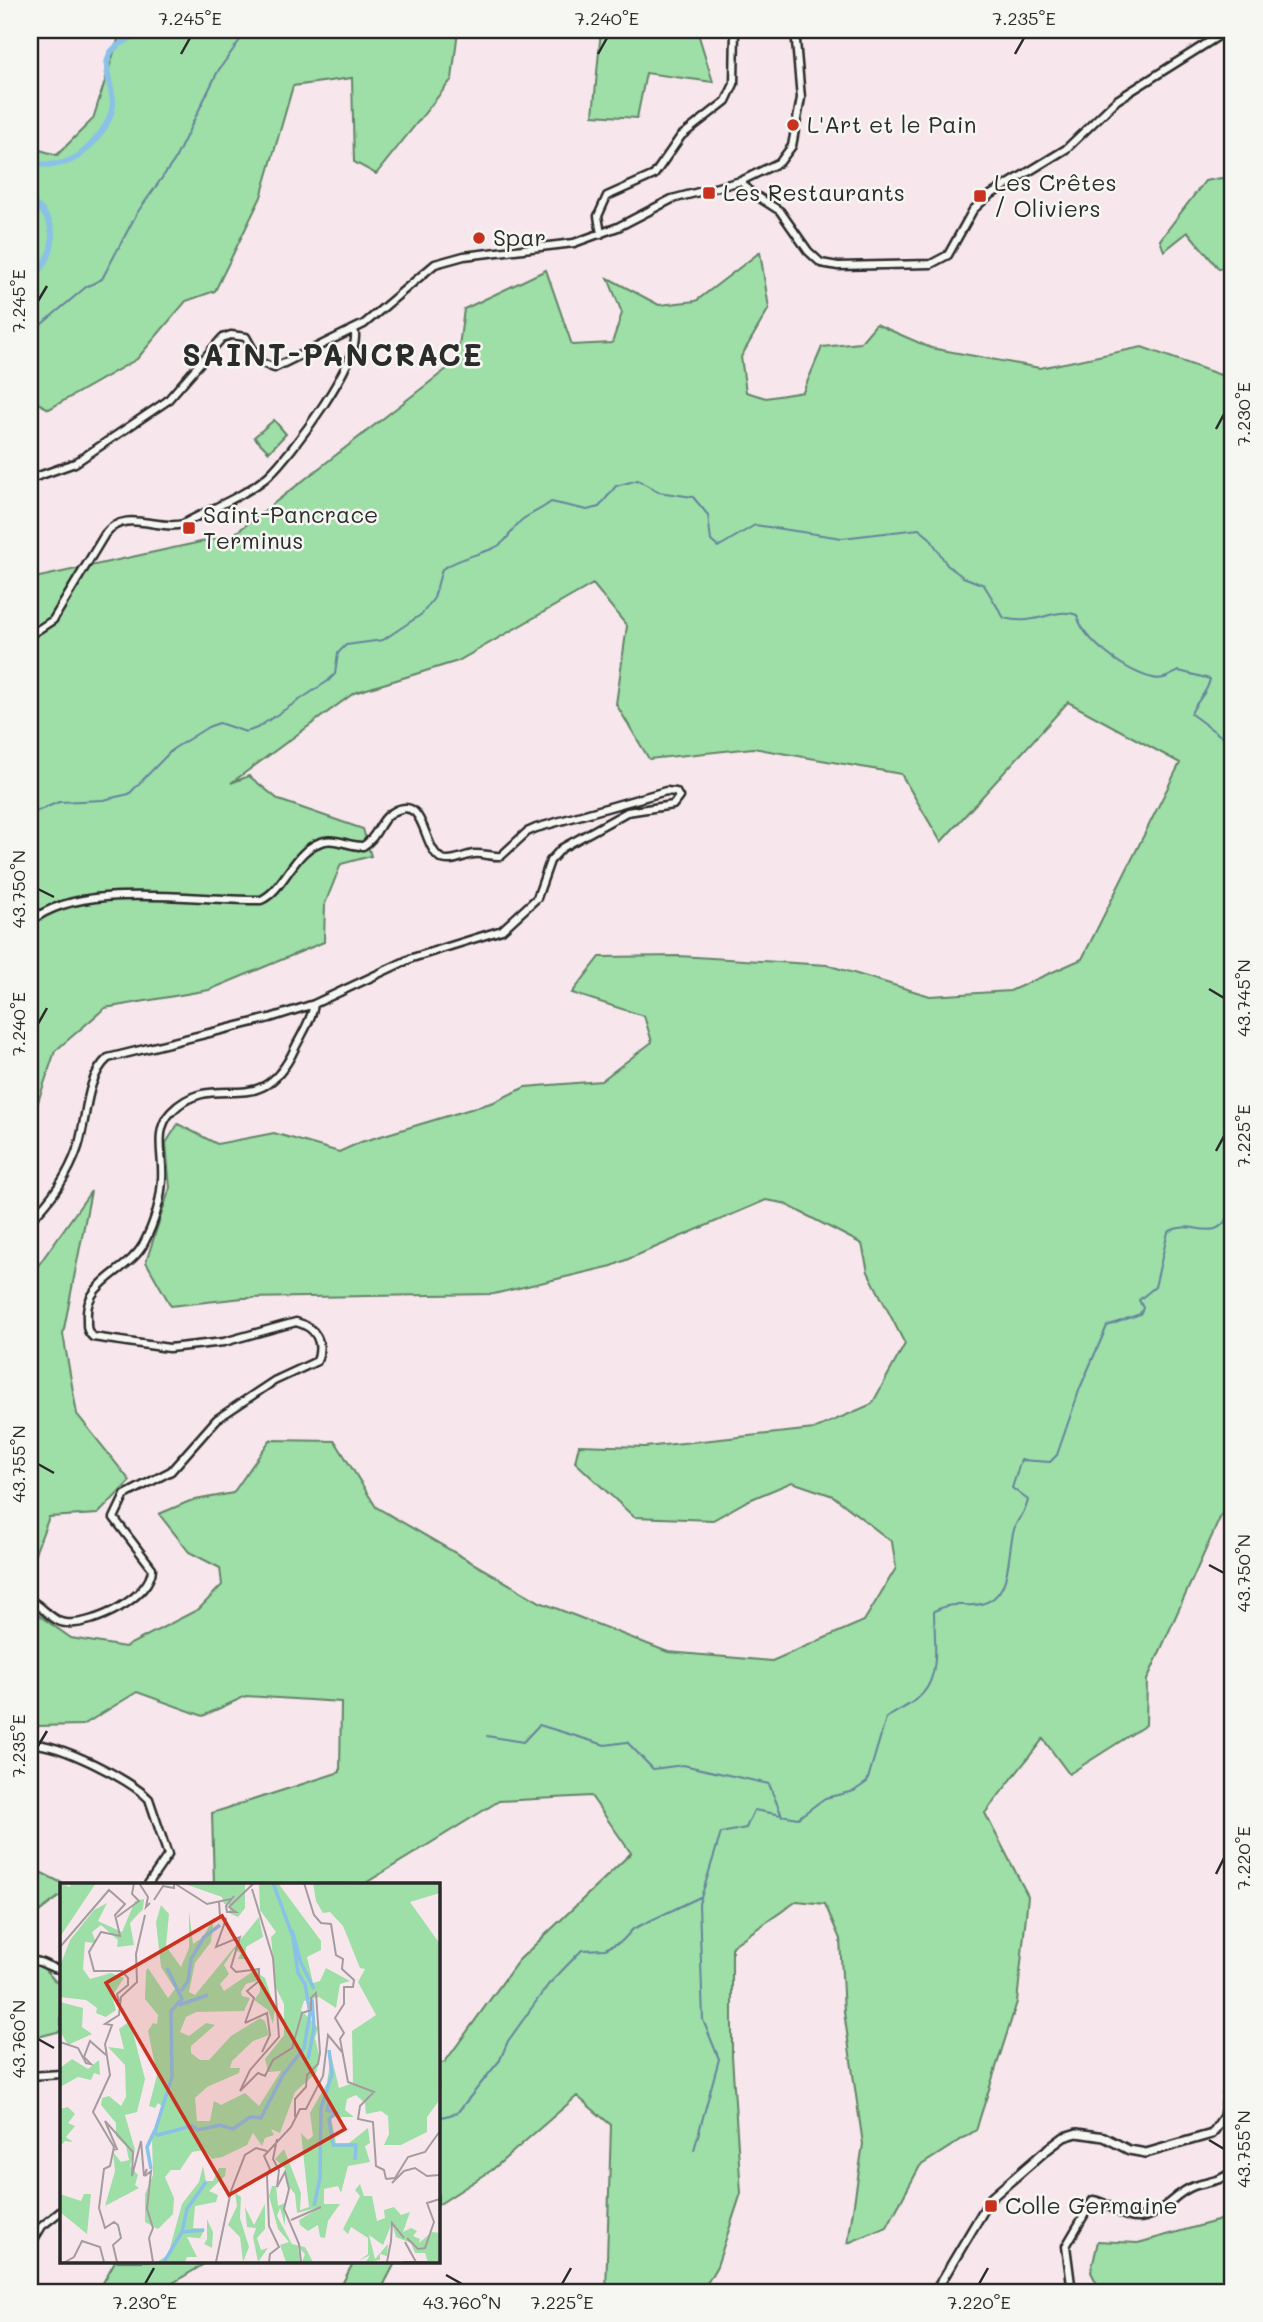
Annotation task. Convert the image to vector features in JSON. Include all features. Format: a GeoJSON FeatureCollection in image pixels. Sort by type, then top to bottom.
{"type":"FeatureCollection","features":[{"type":"Feature","properties":{"kind":"main road"},"geometry":{"type":"LineString","coordinates":[[935,2292],[991,2198],[1044,2152],[1064,2137],[1077,2133],[1104,2137],[1129,2150],[1146,2153],[1212,2134],[1224,2116],[1233,2062]]}},
{"type":"Feature","properties":{"kind":"street"},"geometry":{"type":"LineString","coordinates":[[601,233],[598,216],[607,196],[654,175],[681,136],[720,107],[731,94],[735,30]]}},
{"type":"Feature","properties":{"kind":"street"},"geometry":{"type":"LineString","coordinates":[[30,480],[75,463],[167,401],[222,338],[231,335],[246,337],[260,362],[270,368],[354,330],[376,315],[425,270],[444,260],[559,246],[601,233],[672,199],[741,181],[780,162],[792,146],[802,85],[795,30]]}},
{"type":"Feature","properties":{"kind":"street"},"geometry":{"type":"LineString","coordinates":[[741,181],[748,191],[779,211],[808,251],[821,263],[838,266],[931,264],[948,255],[973,210],[987,197],[1066,149],[1117,100],[1228,30]]}},
{"type":"Feature","properties":{"kind":"street"},"geometry":{"type":"LineString","coordinates":[[30,635],[53,620],[105,534],[116,523],[127,521],[173,527],[183,524],[270,474],[319,415],[355,350],[354,330]]}},
{"type":"Feature","properties":{"kind":"street"},"geometry":{"type":"LineString","coordinates":[[30,922],[51,910],[88,900],[153,895],[261,900],[271,893],[291,866],[314,845],[331,840],[363,846],[375,836],[391,813],[403,808],[412,810],[418,816],[437,855],[447,860],[478,854],[501,856],[527,832],[556,821],[666,791],[673,791],[678,795],[675,805],[627,812],[562,848],[550,861],[541,894],[502,930],[412,958],[314,1004],[270,1018],[118,1054],[105,1060],[95,1080],[72,1161],[50,1199],[30,1220]]}},
{"type":"Feature","properties":{"kind":"street"},"geometry":{"type":"LineString","coordinates":[[30,1600],[63,1623],[74,1623],[137,1597],[148,1586],[152,1568],[114,1518],[125,1495],[171,1471],[218,1419],[274,1381],[311,1366],[320,1352],[315,1333],[306,1324],[296,1322],[224,1342],[156,1348],[93,1337],[87,1331],[86,1311],[90,1298],[103,1282],[137,1255],[153,1226],[162,1180],[161,1132],[169,1115],[178,1106],[205,1094],[252,1091],[279,1078],[314,1004]]}},
{"type":"Feature","properties":{"kind":"street"},"geometry":{"type":"LineString","coordinates":[[30,1744],[43,1743],[62,1749],[149,1799],[168,1855],[149,1883]]}},
{"type":"Feature","properties":{"kind":"street"},"geometry":{"type":"LineString","coordinates":[[30,1961],[36,1960],[50,1968],[60,1969]]}},
{"type":"Feature","properties":{"kind":"street"},"geometry":{"type":"LineString","coordinates":[[30,2076],[60,2074]]}},
{"type":"Feature","properties":{"kind":"street"},"geometry":{"type":"LineString","coordinates":[[1072,2292],[1066,2246],[1093,2200],[1130,2217],[1139,2218],[1161,2210],[1185,2190],[1222,2179],[1233,2170]]}},
{"type":"Feature","properties":{"kind":"street"},"geometry":{"type":"LineString","coordinates":[[30,2246],[42,2226],[60,2212]]}},
{"type":"Feature","properties":{"kind":"green space"},"geometry":{"type":"Polygon","coordinates":[[[121,30],[458,30],[452,79],[376,174],[354,162],[352,78],[293,86],[261,197],[215,291],[186,301],[137,359],[49,409],[30,399],[30,147],[57,155],[93,119],[121,30]]]}},
{"type":"Feature","properties":{"kind":"green space"},"geometry":{"type":"Polygon","coordinates":[[[601,30],[697,30],[713,82],[646,73],[637,118],[593,115],[601,30]]]}},
{"type":"Feature","properties":{"kind":"green space"},"geometry":{"type":"Polygon","coordinates":[[[1233,176],[1233,259],[1219,269],[1188,232],[1164,251],[1160,240],[1205,181],[1233,176]]]}},
{"type":"Feature","properties":{"kind":"green space"},"geometry":{"type":"Polygon","coordinates":[[[760,252],[769,308],[741,357],[746,392],[766,398],[803,392],[822,347],[860,343],[876,324],[931,348],[1040,368],[1142,347],[1229,378],[1233,433],[1233,1489],[1147,1680],[1146,1725],[1069,1774],[1043,1739],[985,1813],[1028,1896],[1017,2002],[976,2130],[920,2166],[887,2227],[848,2243],[863,2144],[844,2012],[840,1939],[825,1904],[797,1901],[732,1946],[732,2056],[741,2193],[717,2266],[702,2292],[606,2292],[611,2125],[577,2096],[492,2170],[439,2204],[439,2064],[445,2062],[518,1961],[631,1853],[591,1796],[499,1801],[366,1883],[214,1883],[212,1813],[340,1772],[341,1702],[246,1696],[203,1716],[137,1692],[83,1725],[36,1726],[30,1729],[30,1609],[71,1638],[125,1647],[199,1609],[222,1585],[220,1568],[189,1552],[159,1514],[190,1501],[233,1493],[270,1440],[335,1441],[376,1507],[540,1602],[668,1652],[772,1661],[864,1621],[896,1568],[892,1542],[833,1496],[792,1482],[747,1501],[713,1520],[634,1517],[575,1462],[579,1445],[645,1447],[814,1429],[872,1404],[905,1344],[868,1272],[862,1244],[783,1203],[766,1200],[612,1266],[494,1294],[243,1298],[171,1306],[146,1262],[170,1188],[166,1143],[178,1124],[217,1144],[274,1133],[339,1152],[361,1142],[494,1102],[525,1087],[601,1081],[652,1042],[644,1016],[572,993],[600,957],[679,956],[827,965],[930,996],[1010,991],[1082,959],[1180,763],[1068,702],[941,842],[901,774],[753,748],[649,759],[616,704],[627,626],[593,584],[458,661],[354,693],[231,783],[249,776],[279,800],[363,829],[371,856],[341,864],[325,904],[324,942],[209,990],[105,1008],[55,1051],[30,1126],[30,579],[233,535],[457,361],[464,309],[546,270],[572,345],[612,343],[622,313],[608,278],[659,305],[696,301],[760,252]]]}},
{"type":"Feature","properties":{"kind":"green space"},"geometry":{"type":"Polygon","coordinates":[[[274,420],[286,434],[269,452],[254,437],[274,420]]]}},
{"type":"Feature","properties":{"kind":"green space"},"geometry":{"type":"Polygon","coordinates":[[[91,1191],[63,1334],[77,1414],[130,1481],[98,1514],[49,1517],[33,1559],[30,1584],[30,1277],[91,1191]]]}},
{"type":"Feature","properties":{"kind":"green space"},"geometry":{"type":"Polygon","coordinates":[[[30,1867],[62,1883],[60,1896],[30,1919],[30,1867]]]}},
{"type":"Feature","properties":{"kind":"green space"},"geometry":{"type":"Polygon","coordinates":[[[30,1953],[56,1982],[60,1980],[60,2031],[30,2039],[30,1953]]]}},
{"type":"Feature","properties":{"kind":"green space"},"geometry":{"type":"Polygon","coordinates":[[[1233,2211],[1233,2292],[1101,2292],[1091,2272],[1098,2241],[1138,2243],[1217,2221],[1233,2211]]]}},
{"type":"Feature","properties":{"kind":"green space"},"geometry":{"type":"Polygon","coordinates":[[[114,2262],[207,2262],[158,2292],[98,2292],[114,2262]]]}},
{"type":"Feature","properties":{"kind":"green space"},"geometry":{"type":"Polygon","coordinates":[[[353,2262],[395,2262],[380,2292],[338,2292],[353,2262]]]}},
{"type":"Feature","properties":{"kind":"waterway"},"geometry":{"type":"LineString","coordinates":[[30,163],[62,163],[78,156],[93,143],[106,124],[113,104],[107,71],[108,58],[117,46],[142,30]]}},
{"type":"Feature","properties":{"kind":"waterway"},"geometry":{"type":"LineString","coordinates":[[30,338],[36,329],[86,287],[102,279],[137,213],[174,161],[218,71],[247,30]]}},
{"type":"Feature","properties":{"kind":"waterway"},"geometry":{"type":"LineString","coordinates":[[30,201],[47,219],[52,239],[46,260],[30,280]]}},
{"type":"Feature","properties":{"kind":"waterway"},"geometry":{"type":"LineString","coordinates":[[30,814],[59,802],[103,800],[129,794],[173,749],[208,727],[219,723],[246,732],[257,728],[328,681],[335,674],[338,653],[346,645],[383,640],[422,614],[434,598],[442,569],[498,546],[507,539],[519,522],[551,502],[587,510],[599,507],[616,486],[638,480],[658,492],[693,497],[708,515],[711,541],[718,547],[755,525],[842,538],[919,529],[930,538],[947,565],[963,577],[984,585],[1004,618],[1026,620],[1060,613],[1077,615],[1081,625],[1097,645],[1119,662],[1143,675],[1160,679],[1179,671],[1210,679],[1191,714],[1233,745]]}},
{"type":"Feature","properties":{"kind":"waterway"},"geometry":{"type":"LineString","coordinates":[[694,2150],[719,2059],[703,2020],[699,1904],[721,1833],[746,1828],[754,1810],[798,1818],[825,1798],[854,1791],[867,1782],[886,1718],[915,1701],[929,1685],[935,1654],[934,1611],[954,1605],[981,1604],[992,1599],[1005,1581],[1013,1534],[1028,1500],[1012,1488],[1021,1460],[1050,1462],[1057,1455],[1080,1388],[1107,1326],[1140,1314],[1143,1308],[1139,1300],[1155,1287],[1168,1232],[1187,1227],[1212,1230],[1226,1220],[1233,1208]]}},
{"type":"Feature","properties":{"kind":"waterway"},"geometry":{"type":"LineString","coordinates":[[487,1736],[523,1742],[539,1725],[605,1745],[627,1742],[653,1769],[683,1765],[769,1784],[782,1816]]}},
{"type":"Feature","properties":{"kind":"waterway"},"geometry":{"type":"LineString","coordinates":[[439,2118],[457,2113],[500,2060],[508,2041],[548,1985],[582,1950],[605,1949],[622,1941],[633,1929],[700,1897]]}},
{"type":"Feature","properties":{"kind":"place","name":"L'Art et le Pain"},"geometry":{"type":"Point","coordinates":[793,125]}},
{"type":"Feature","properties":{"kind":"place","name":"Les Restaurants"},"geometry":{"type":"Point","coordinates":[709,193]}},
{"type":"Feature","properties":{"kind":"place","name":"Les Crêtes / Oliviers"},"geometry":{"type":"Point","coordinates":[980,196]}},
{"type":"Feature","properties":{"kind":"place","name":"Spar"},"geometry":{"type":"Point","coordinates":[479,238]}},
{"type":"Feature","properties":{"kind":"place","name":"Saint-Pancrace Terminus"},"geometry":{"type":"Point","coordinates":[189,528]}},
{"type":"Feature","properties":{"kind":"place","name":"Colle Germaine"},"geometry":{"type":"Point","coordinates":[991,2206]}},
{"type":"Feature","properties":{"kind":"district","name":"SAINT-PANCRACE"},"geometry":{"type":"Point","coordinates":[333,356]}}]}
